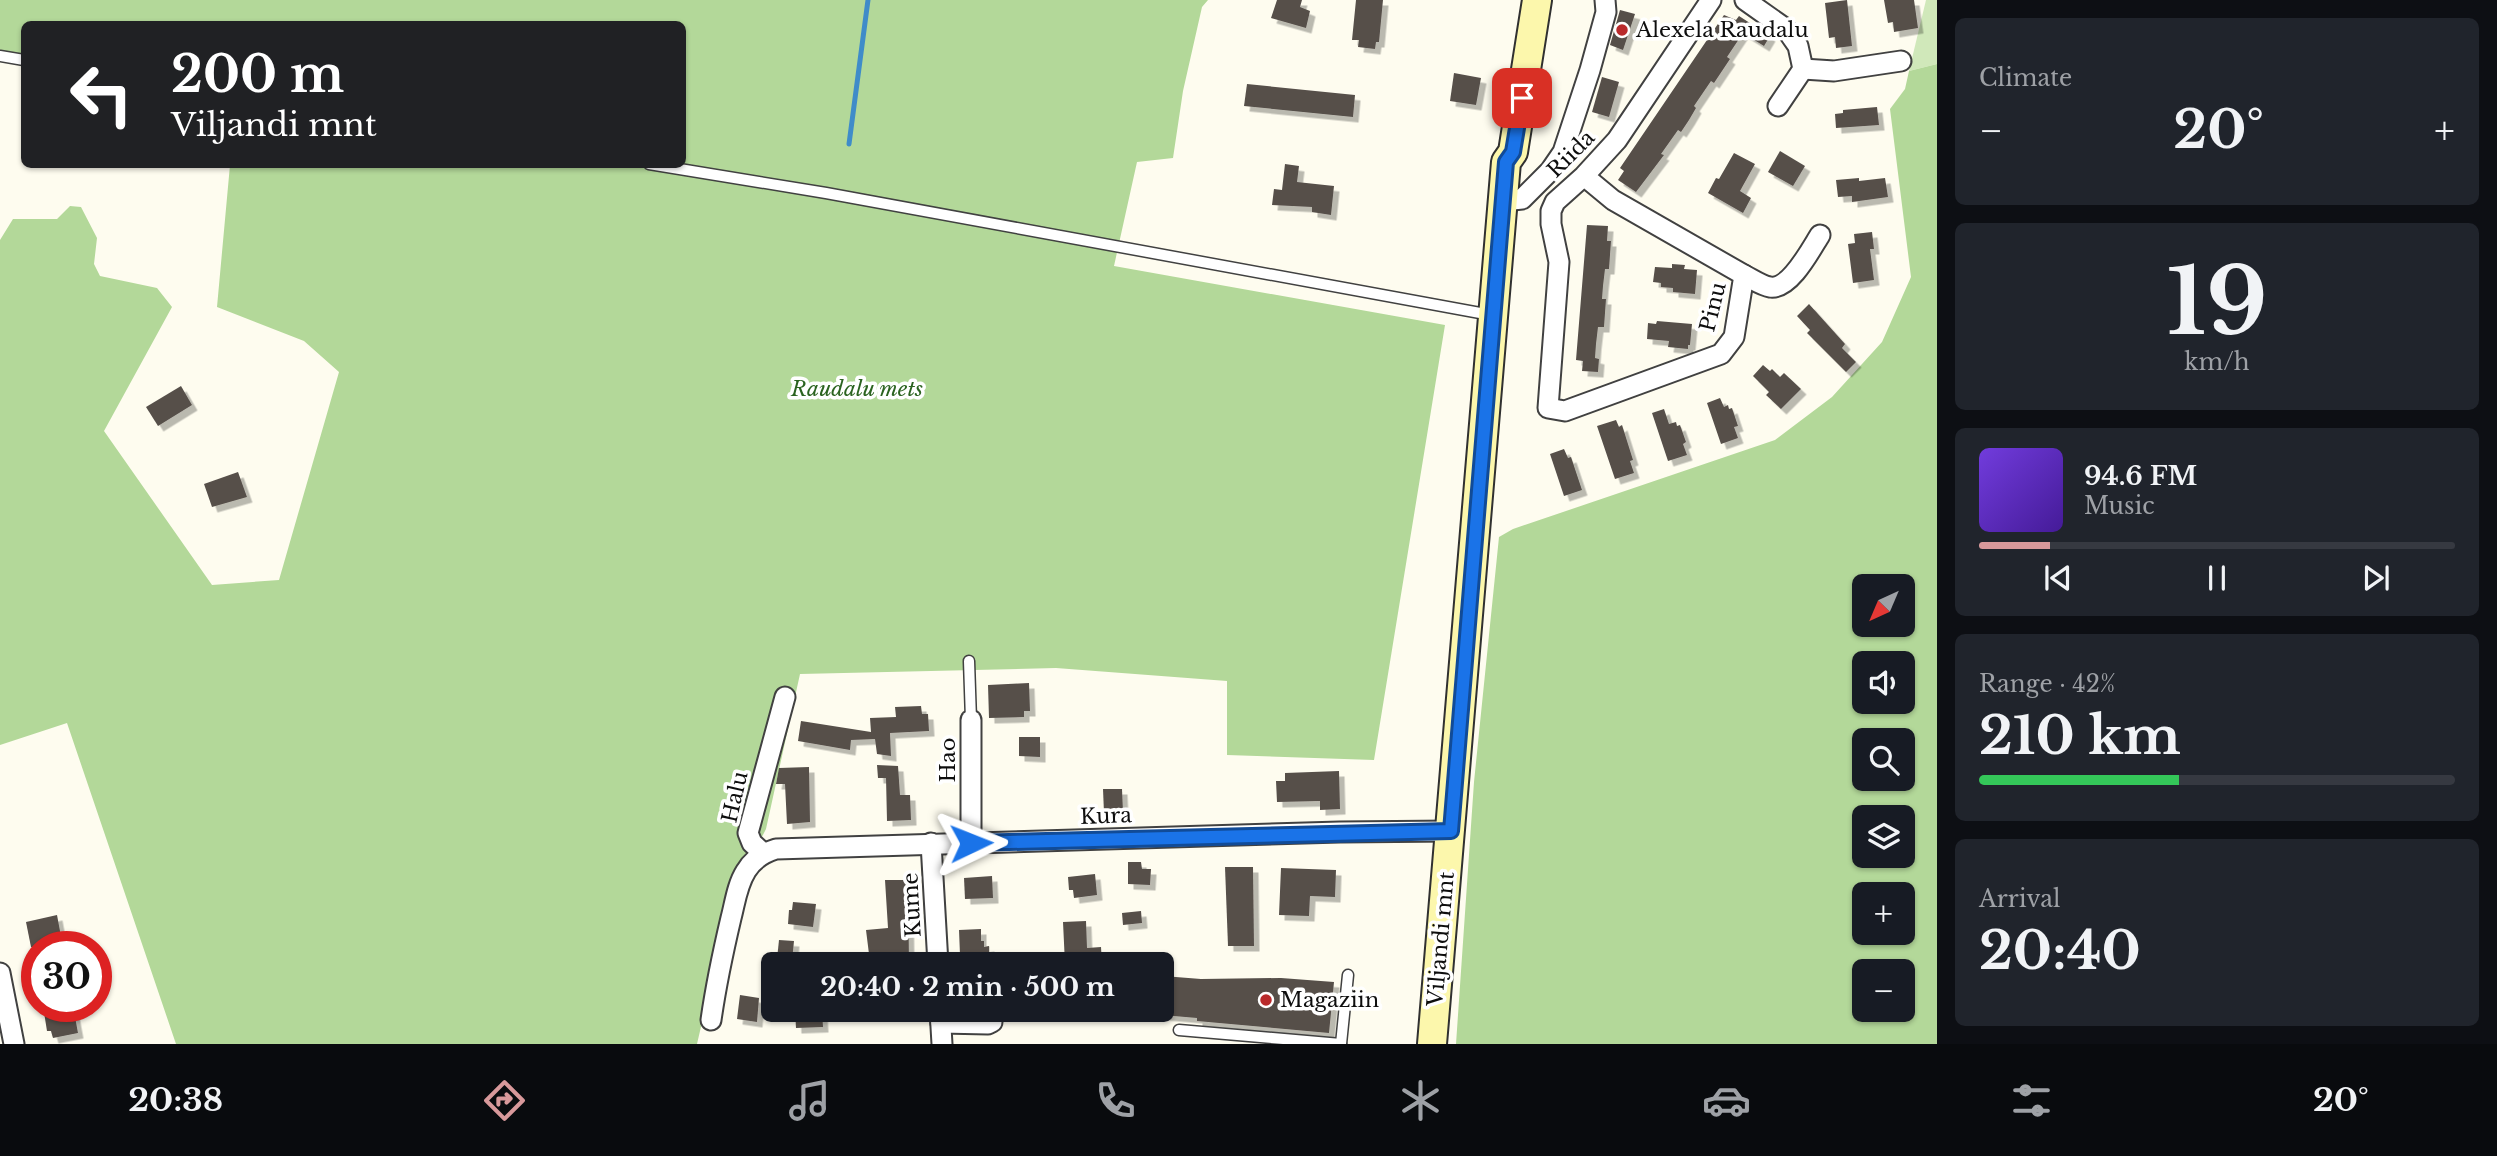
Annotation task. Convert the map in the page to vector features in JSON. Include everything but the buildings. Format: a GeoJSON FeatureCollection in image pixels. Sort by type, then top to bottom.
{"type":"FeatureCollection","features":[{"type":"Feature","properties":{"kind":"main road"},"geometry":{"type":"LineString","coordinates":[[1506,162],[1506,133],[1523,0]]}},
{"type":"Feature","properties":{"kind":"main road","name":"Viljandi mnt"},"geometry":{"type":"LineString","coordinates":[[1432,1044],[1506,162],[1513,152],[1537,0]]}},
{"type":"Feature","properties":{"kind":"street"},"geometry":{"type":"LineString","coordinates":[[1504,201],[1522,199],[1550,171],[1563,152],[1590,70],[1606,12],[1605,0]]}},
{"type":"Feature","properties":{"kind":"street","name":"Riida"},"geometry":{"type":"LineString","coordinates":[[1548,408],[1559,262],[1551,211],[1555,202],[1584,176],[1617,139],[1711,0]]}},
{"type":"Feature","properties":{"kind":"street"},"geometry":{"type":"LineString","coordinates":[[1745,0],[1786,29],[1798,46],[1803,69],[1778,106]]}},
{"type":"Feature","properties":{"kind":"street"},"geometry":{"type":"LineString","coordinates":[[1803,69],[1834,71],[1901,61]]}},
{"type":"Feature","properties":{"kind":"street","name":"Pinu"},"geometry":{"type":"LineString","coordinates":[[1548,408],[1565,411],[1721,354],[1734,337],[1744,275],[1613,200],[1584,176]]}},
{"type":"Feature","properties":{"kind":"street"},"geometry":{"type":"LineString","coordinates":[[1744,275],[1768,287],[1778,287],[1802,265],[1821,235]]}},
{"type":"Feature","properties":{"kind":"street","name":"Halu"},"geometry":{"type":"LineString","coordinates":[[763,853],[752,843],[748,833],[785,697]]}},
{"type":"Feature","properties":{"kind":"street","name":"Hao"},"geometry":{"type":"LineString","coordinates":[[971,720],[971,843]]}},
{"type":"Feature","properties":{"kind":"street","name":"Kura"},"geometry":{"type":"LineString","coordinates":[[763,853],[776,849],[931,844],[1451,831]]}},
{"type":"Feature","properties":{"kind":"street","name":"Kume"},"geometry":{"type":"LineString","coordinates":[[931,844],[937,952]]}},
{"type":"Feature","properties":{"kind":"street"},"geometry":{"type":"LineString","coordinates":[[711,1020],[718,972],[738,888],[745,872],[763,853]]}},
{"type":"Feature","properties":{"kind":"street"},"geometry":{"type":"LineString","coordinates":[[0,973],[14,1044]]}},
{"type":"Feature","properties":{"kind":"street"},"geometry":{"type":"LineString","coordinates":[[940,1022],[942,1044]]}},
{"type":"Feature","properties":{"kind":"lane"},"geometry":{"type":"LineString","coordinates":[[0,56],[21,60]]}},
{"type":"Feature","properties":{"kind":"lane"},"geometry":{"type":"LineString","coordinates":[[673,168],[826,193],[1495,316]]}},
{"type":"Feature","properties":{"kind":"lane"},"geometry":{"type":"LineString","coordinates":[[969,661],[971,720]]}},
{"type":"Feature","properties":{"kind":"lane"},"geometry":{"type":"LineString","coordinates":[[1179,1030],[1247,1040],[1341,1044],[1348,975]]}},
{"type":"Feature","properties":{"kind":"green space","name":"Raudalu mets"},"geometry":{"type":"Polygon","coordinates":[[[0,0],[1208,0],[1202,7],[1183,91],[1173,158],[1137,162],[1114,266],[1445,325],[1374,760],[1227,755],[1227,681],[1056,668],[800,674],[766,829],[754,852],[712,979],[697,1044],[176,1044],[67,723],[0,745],[0,240],[13,219],[57,219],[70,206],[81,207],[97,238],[94,264],[100,276],[157,288],[172,307],[104,431],[212,585],[279,580],[339,372],[304,341],[217,307],[230,168],[686,168],[686,21],[21,21],[21,60],[0,56],[0,0]]]}},
{"type":"Feature","properties":{"kind":"green space"},"geometry":{"type":"Polygon","coordinates":[[[1926,0],[1937,0],[1937,64],[1909,71],[1926,0]]]}},
{"type":"Feature","properties":{"kind":"green space"},"geometry":{"type":"Polygon","coordinates":[[[1937,64],[1937,1044],[1456,1044],[1474,782],[1499,537],[1513,529],[1775,440],[1832,397],[1882,342],[1911,277],[1890,109],[1905,89],[1909,71],[1937,64]]]}},
{"type":"Feature","properties":{"kind":"waterway"},"geometry":{"type":"LineString","coordinates":[[849,144],[868,0]]}},
{"type":"Feature","properties":{"kind":"place","name":"Alexela Raudalu"},"geometry":{"type":"Point","coordinates":[1622,30]}},
{"type":"Feature","properties":{"kind":"place","name":"Magaziin"},"geometry":{"type":"Point","coordinates":[1266,1000]}},
{"type":"Feature","properties":{"kind":"route"},"geometry":{"type":"LineString","coordinates":[[971,843],[1451,831],[1506,162],[1513,152],[1522,98]]}}]}
